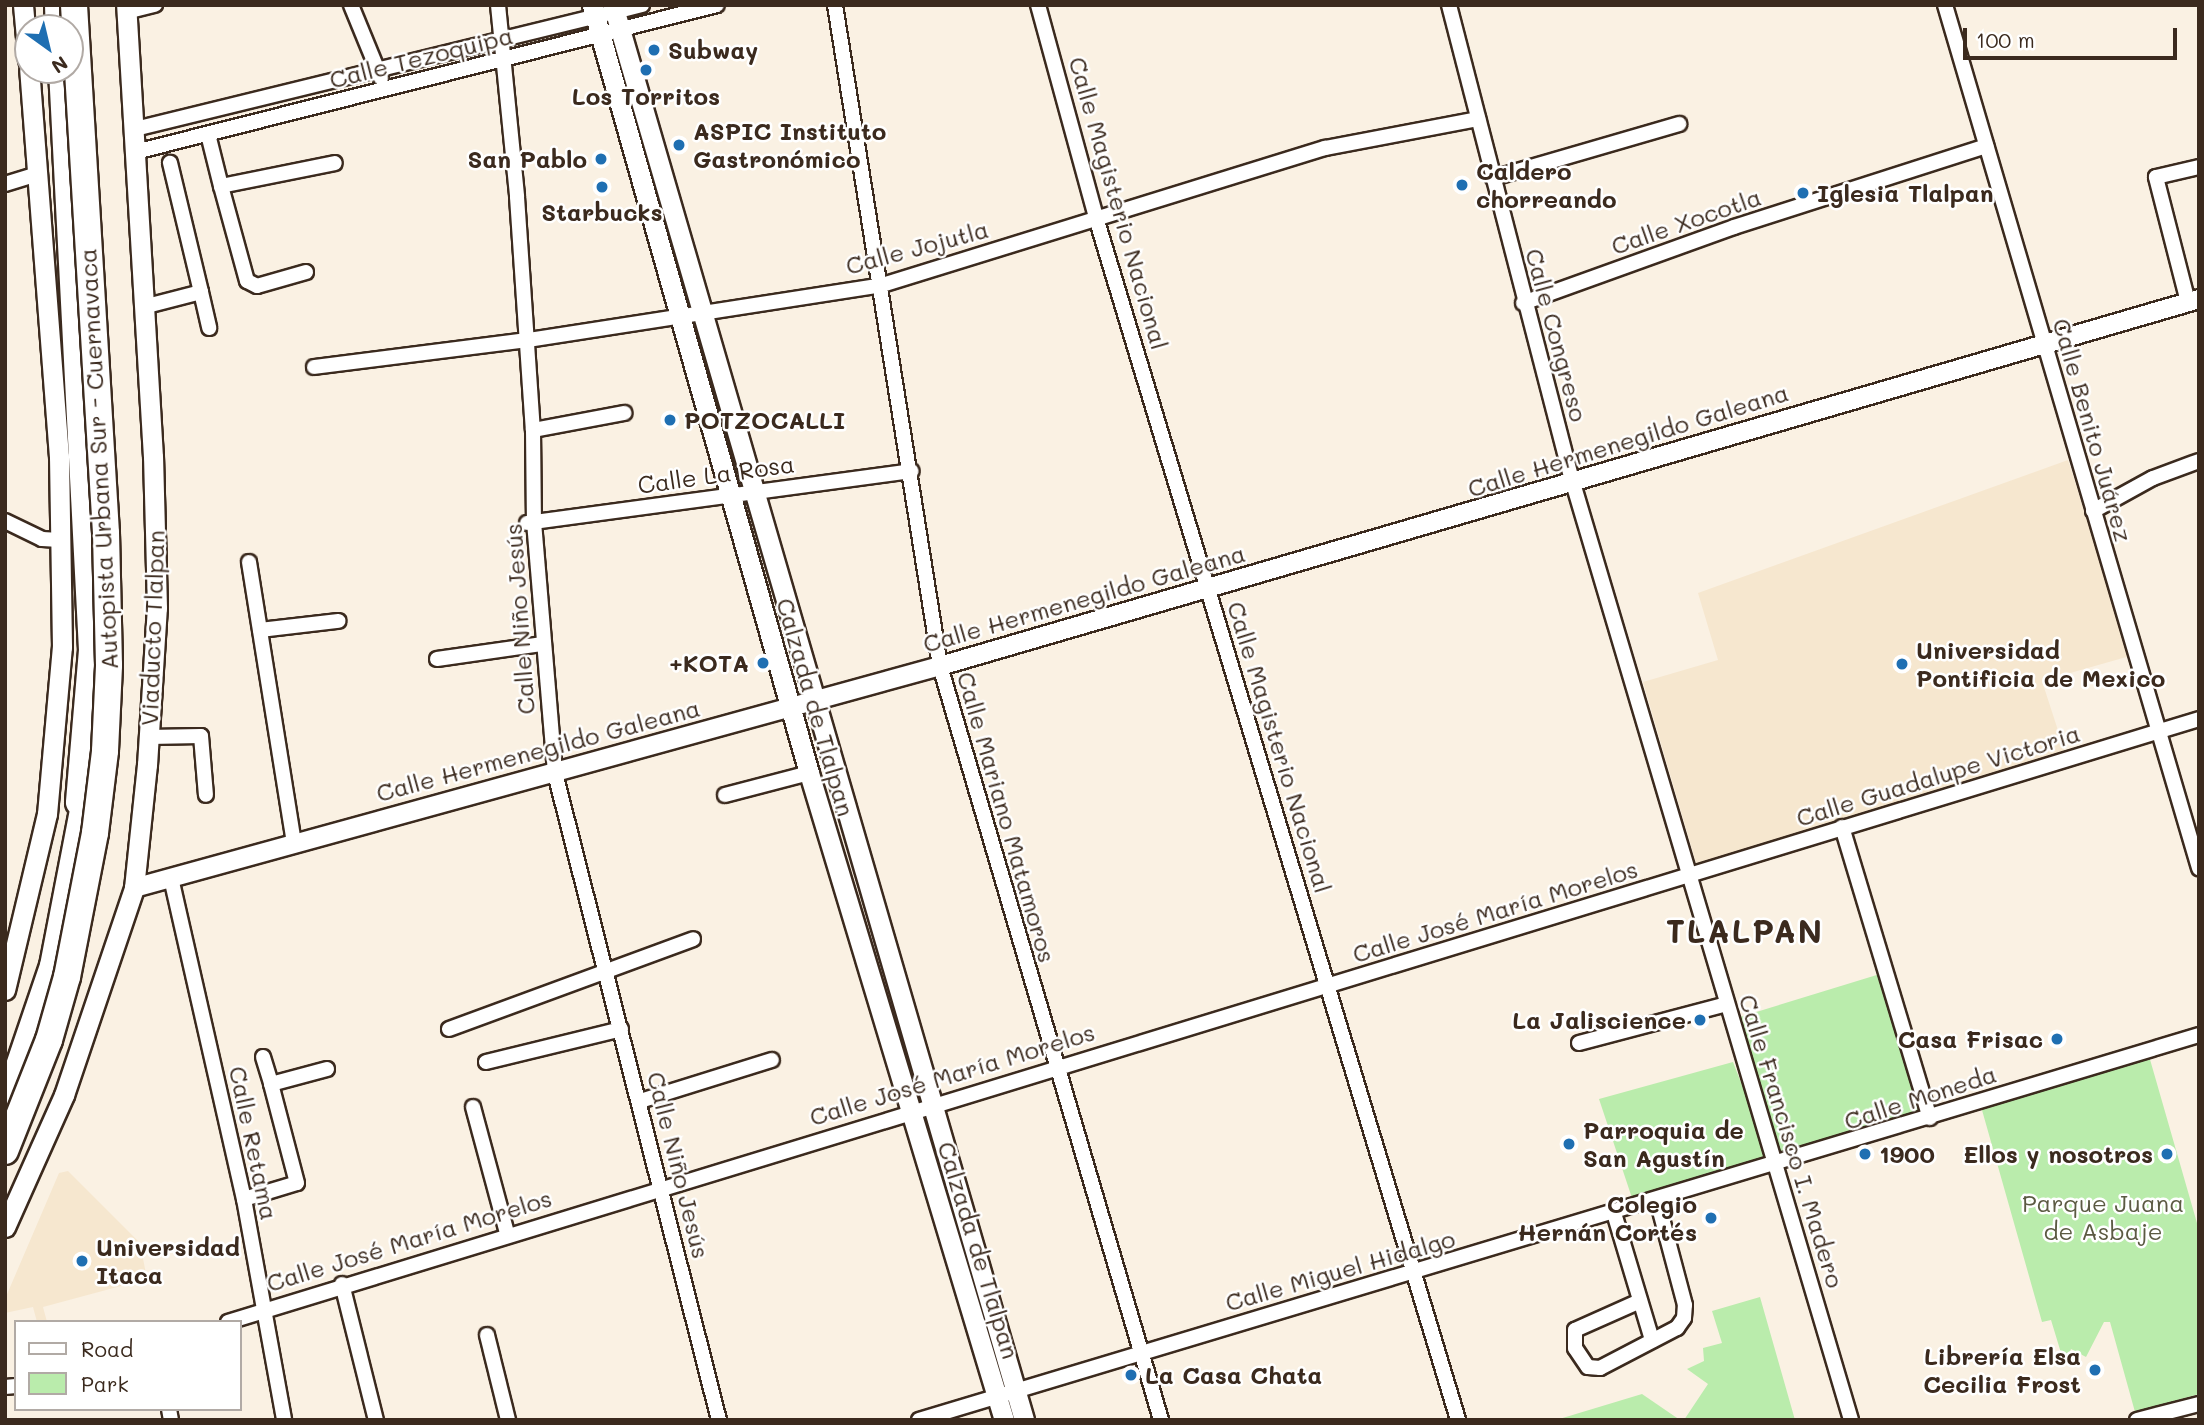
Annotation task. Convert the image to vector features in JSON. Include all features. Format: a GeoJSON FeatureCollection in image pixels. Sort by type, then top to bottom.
{"type":"FeatureCollection","features":[{"type":"Feature","properties":{"kind":"highway"},"geometry":{"type":"LineString","coordinates":[[5,1091],[64,902],[90,713],[90,574],[63,84]]}},
{"type":"Feature","properties":{"kind":"highway","name":"Autopista Urbana Sur - Cuernavaca"},"geometry":{"type":"LineString","coordinates":[[5,1107],[35,1027],[69,902],[93,750],[98,673],[95,531],[68,84]]}},
{"type":"Feature","properties":{"kind":"highway","name":"Autopista Urbana Sur - Cuernavaca"},"geometry":{"type":"LineString","coordinates":[[5,1153],[49,1040],[67,977],[95,833],[104,751],[109,665],[106,533],[76,84]]}},
{"type":"Feature","properties":{"kind":"main road","name":"Viaducto Tlalpan"},"geometry":{"type":"LineString","coordinates":[[5,1227],[64,1095],[134,888],[149,737],[157,608],[135,129],[126,9]]}},
{"type":"Feature","properties":{"kind":"main road","name":"Calzada de Tlalpan"},"geometry":{"type":"LineString","coordinates":[[605,17],[701,311],[932,1103],[1007,1394],[1004,1420]]}},
{"type":"Feature","properties":{"kind":"main road","name":"Calzada de Tlalpan"},"geometry":{"type":"LineString","coordinates":[[605,17],[679,315],[809,773],[912,1110],[1007,1394],[1024,1420]]}},
{"type":"Feature","properties":{"kind":"main road"},"geometry":{"type":"LineString","coordinates":[[5,990],[47,814],[62,647],[59,457],[30,84]]}},
{"type":"Feature","properties":{"kind":"street"},"geometry":{"type":"LineString","coordinates":[[126,9],[155,5]]}},
{"type":"Feature","properties":{"kind":"street"},"geometry":{"type":"LineString","coordinates":[[351,5],[377,71],[388,89]]}},
{"type":"Feature","properties":{"kind":"street","name":"Calle Niño Jesús"},"geometry":{"type":"LineString","coordinates":[[498,5],[507,58],[528,340],[533,430],[530,523],[555,773],[662,1186],[719,1420]]}},
{"type":"Feature","properties":{"kind":"street","name":"Calle Tezoquipa"},"geometry":{"type":"LineString","coordinates":[[135,152],[507,58],[605,17],[642,5]]}},
{"type":"Feature","properties":{"kind":"street","name":"Calle Tezoquipa"},"geometry":{"type":"LineString","coordinates":[[135,129],[377,71],[503,36],[605,17],[717,5]]}},
{"type":"Feature","properties":{"kind":"street","name":"Calle Mariano Matamoros"},"geometry":{"type":"LineString","coordinates":[[835,5],[912,471],[940,666],[1139,1353],[1161,1420]]}},
{"type":"Feature","properties":{"kind":"street","name":"Calle Magisterio Nacional"},"geometry":{"type":"LineString","coordinates":[[1038,5],[1097,221],[1458,1420]]}},
{"type":"Feature","properties":{"kind":"street","name":"Calle Congreso"},"geometry":{"type":"LineString","coordinates":[[1448,5],[1523,303],[1573,483],[1690,875]]}},
{"type":"Feature","properties":{"kind":"street","name":"Calle Benito Juárez"},"geometry":{"type":"LineString","coordinates":[[1945,5],[2199,868]]}},
{"type":"Feature","properties":{"kind":"street","name":"Calle Jojutla"},"geometry":{"type":"LineString","coordinates":[[314,367],[528,340],[881,285],[1097,221],[1325,148],[1478,119]]}},
{"type":"Feature","properties":{"kind":"street"},"geometry":{"type":"LineString","coordinates":[[1493,178],[1679,124]]}},
{"type":"Feature","properties":{"kind":"street"},"geometry":{"type":"LineString","coordinates":[[208,134],[247,281],[257,285],[306,272]]}},
{"type":"Feature","properties":{"kind":"street","name":"Calle Xocotla"},"geometry":{"type":"LineString","coordinates":[[1523,303],[1734,228],[1986,146]]}},
{"type":"Feature","properties":{"kind":"street"},"geometry":{"type":"LineString","coordinates":[[170,163],[209,328]]}},
{"type":"Feature","properties":{"kind":"street"},"geometry":{"type":"LineString","coordinates":[[221,186],[335,163]]}},
{"type":"Feature","properties":{"kind":"street"},"geometry":{"type":"LineString","coordinates":[[2191,298],[2156,177],[2199,167]]}},
{"type":"Feature","properties":{"kind":"street"},"geometry":{"type":"LineString","coordinates":[[5,184],[38,174]]}},
{"type":"Feature","properties":{"kind":"street"},"geometry":{"type":"LineString","coordinates":[[2191,298],[2199,281]]}},
{"type":"Feature","properties":{"kind":"street"},"geometry":{"type":"LineString","coordinates":[[143,307],[201,292]]}},
{"type":"Feature","properties":{"kind":"street","name":"Calle Hermenegildo Galeana"},"geometry":{"type":"LineString","coordinates":[[134,888],[294,842],[555,773],[789,705],[940,666],[1573,483],[2191,298]]}},
{"type":"Feature","properties":{"kind":"street"},"geometry":{"type":"LineString","coordinates":[[533,430],[624,413]]}},
{"type":"Feature","properties":{"kind":"street"},"geometry":{"type":"LineString","coordinates":[[2093,511],[2153,478],[2199,461]]}},
{"type":"Feature","properties":{"kind":"street","name":"Calle La Rosa"},"geometry":{"type":"LineString","coordinates":[[530,523],[912,471]]}},
{"type":"Feature","properties":{"kind":"street"},"geometry":{"type":"LineString","coordinates":[[5,521],[42,539],[60,540]]}},
{"type":"Feature","properties":{"kind":"street"},"geometry":{"type":"LineString","coordinates":[[248,562],[294,842]]}},
{"type":"Feature","properties":{"kind":"street"},"geometry":{"type":"LineString","coordinates":[[260,631],[338,621]]}},
{"type":"Feature","properties":{"kind":"street"},"geometry":{"type":"LineString","coordinates":[[437,659],[543,644]]}},
{"type":"Feature","properties":{"kind":"street","name":"Calle Guadalupe Victoria"},"geometry":{"type":"LineString","coordinates":[[1690,875],[2199,719]]}},
{"type":"Feature","properties":{"kind":"street"},"geometry":{"type":"LineString","coordinates":[[149,737],[201,736],[206,795]]}},
{"type":"Feature","properties":{"kind":"street"},"geometry":{"type":"LineString","coordinates":[[724,795],[809,773]]}},
{"type":"Feature","properties":{"kind":"street"},"geometry":{"type":"LineString","coordinates":[[1842,827],[1930,1118]]}},
{"type":"Feature","properties":{"kind":"street","name":"Calle José María Morelos"},"geometry":{"type":"LineString","coordinates":[[234,1320],[342,1284],[1055,1065],[1328,986],[1690,875]]}},
{"type":"Feature","properties":{"kind":"street","name":"Calle Francisco I. Madero"},"geometry":{"type":"LineString","coordinates":[[1690,875],[1851,1420]]}},
{"type":"Feature","properties":{"kind":"street","name":"Calle Retama"},"geometry":{"type":"LineString","coordinates":[[171,878],[244,1199],[284,1420]]}},
{"type":"Feature","properties":{"kind":"street"},"geometry":{"type":"LineString","coordinates":[[449,1029],[693,939]]}},
{"type":"Feature","properties":{"kind":"street"},"geometry":{"type":"LineString","coordinates":[[1579,1043],[1727,1004]]}},
{"type":"Feature","properties":{"kind":"street"},"geometry":{"type":"LineString","coordinates":[[486,1062],[621,1028]]}},
{"type":"Feature","properties":{"kind":"street","name":"Calle Moneda"},"geometry":{"type":"LineString","coordinates":[[1775,1166],[2199,1035]]}},
{"type":"Feature","properties":{"kind":"street"},"geometry":{"type":"LineString","coordinates":[[244,1199],[297,1183],[263,1057]]}},
{"type":"Feature","properties":{"kind":"street"},"geometry":{"type":"LineString","coordinates":[[640,1101],[772,1060]]}},
{"type":"Feature","properties":{"kind":"street"},"geometry":{"type":"LineString","coordinates":[[271,1084],[327,1069]]}},
{"type":"Feature","properties":{"kind":"street"},"geometry":{"type":"LineString","coordinates":[[473,1107],[508,1233]]}},
{"type":"Feature","properties":{"kind":"street","name":"Calle Miguel Hidalgo"},"geometry":{"type":"LineString","coordinates":[[919,1420],[1775,1166]]}},
{"type":"Feature","properties":{"kind":"street"},"geometry":{"type":"LineString","coordinates":[[1640,1301],[1583,1323],[1576,1329],[1575,1348],[1594,1370],[1651,1339],[1678,1328],[1685,1305],[1657,1200]]}},
{"type":"Feature","properties":{"kind":"street"},"geometry":{"type":"LineString","coordinates":[[1614,1213],[1651,1339]]}},
{"type":"Feature","properties":{"kind":"street"},"geometry":{"type":"LineString","coordinates":[[342,1284],[376,1420]]}},
{"type":"Feature","properties":{"kind":"street"},"geometry":{"type":"LineString","coordinates":[[487,1335],[508,1420]]}},
{"type":"Feature","properties":{"kind":"street"},"geometry":{"type":"LineString","coordinates":[[2137,1420],[2199,1404]]}},
{"type":"Feature","properties":{"kind":"shaded area","name":"Universidad Pontificia de Mexico"},"geometry":{"type":"Polygon","coordinates":[[[2068,460],[2130,656],[2042,681],[2065,752],[1697,866],[1643,682],[1718,660],[1698,593],[2068,460]]]}},
{"type":"Feature","properties":{"kind":"shaded area","name":"Universidad Itaca"},"geometry":{"type":"Polygon","coordinates":[[[68,1171],[140,1243],[147,1279],[43,1307],[46,1320],[36,1320],[33,1307],[5,1313],[5,1299],[59,1173],[68,1171]]]}},
{"type":"Feature","properties":{"kind":"green space"},"geometry":{"type":"Polygon","coordinates":[[[1880,974],[1929,1118],[1776,1162],[1753,1084],[1740,1017],[1880,974]]]}},
{"type":"Feature","properties":{"kind":"green space","name":"Parque Juana de Asbaje"},"geometry":{"type":"Polygon","coordinates":[[[2147,1049],[2199,1230],[2199,1394],[2135,1412],[2110,1322],[2104,1322],[2086,1357],[2071,1349],[2065,1366],[2051,1320],[2042,1322],[1980,1103],[2147,1049]]]}},
{"type":"Feature","properties":{"kind":"green space"},"geometry":{"type":"Polygon","coordinates":[[[1733,1062],[1772,1162],[1633,1201],[1599,1099],[1733,1062]]]}},
{"type":"Feature","properties":{"kind":"green space"},"geometry":{"type":"Polygon","coordinates":[[[1760,1297],[1795,1420],[1684,1420],[1708,1384],[1687,1369],[1704,1361],[1703,1348],[1722,1343],[1712,1311],[1760,1297]]]}},
{"type":"Feature","properties":{"kind":"green space"},"geometry":{"type":"Polygon","coordinates":[[[1642,1394],[1680,1420],[1556,1420],[1642,1394]]]}},
{"type":"Feature","properties":{"kind":"place","name":"Subway"},"geometry":{"type":"Point","coordinates":[654,50]}},
{"type":"Feature","properties":{"kind":"place","name":"Los Torritos"},"geometry":{"type":"Point","coordinates":[646,70]}},
{"type":"Feature","properties":{"kind":"place","name":"ASPIC Instituto Gastronómico"},"geometry":{"type":"Point","coordinates":[679,145]}},
{"type":"Feature","properties":{"kind":"place","name":"San Pablo"},"geometry":{"type":"Point","coordinates":[601,159]}},
{"type":"Feature","properties":{"kind":"place","name":"Caldero chorreando"},"geometry":{"type":"Point","coordinates":[1462,185]}},
{"type":"Feature","properties":{"kind":"place","name":"Starbucks"},"geometry":{"type":"Point","coordinates":[602,187]}},
{"type":"Feature","properties":{"kind":"place","name":"Iglesia Tlalpan"},"geometry":{"type":"Point","coordinates":[1803,193]}},
{"type":"Feature","properties":{"kind":"place","name":"POTZOCALLI"},"geometry":{"type":"Point","coordinates":[670,420]}},
{"type":"Feature","properties":{"kind":"place","name":"+KOTA"},"geometry":{"type":"Point","coordinates":[763,663]}},
{"type":"Feature","properties":{"kind":"place","name":"Universidad Pontificia de Mexico"},"geometry":{"type":"Point","coordinates":[1902,664]}},
{"type":"Feature","properties":{"kind":"place","name":"La Jaliscience"},"geometry":{"type":"Point","coordinates":[1700,1020]}},
{"type":"Feature","properties":{"kind":"place","name":"Casa Frisac"},"geometry":{"type":"Point","coordinates":[2057,1039]}},
{"type":"Feature","properties":{"kind":"place","name":"Parroquia de San Agustín"},"geometry":{"type":"Point","coordinates":[1569,1144]}},
{"type":"Feature","properties":{"kind":"place","name":"1900"},"geometry":{"type":"Point","coordinates":[1865,1154]}},
{"type":"Feature","properties":{"kind":"place","name":"Ellos y nosotros"},"geometry":{"type":"Point","coordinates":[2167,1154]}},
{"type":"Feature","properties":{"kind":"place","name":"Colegio Hernán Cortés"},"geometry":{"type":"Point","coordinates":[1711,1218]}},
{"type":"Feature","properties":{"kind":"place","name":"Universidad Itaca"},"geometry":{"type":"Point","coordinates":[82,1261]}},
{"type":"Feature","properties":{"kind":"place","name":"Librería Elsa Cecilia Frost"},"geometry":{"type":"Point","coordinates":[2095,1370]}},
{"type":"Feature","properties":{"kind":"place","name":"La Casa Chata"},"geometry":{"type":"Point","coordinates":[1131,1375]}},
{"type":"Feature","properties":{"kind":"district","name":"TLALPAN"},"geometry":{"type":"Point","coordinates":[1745,930]}}]}
